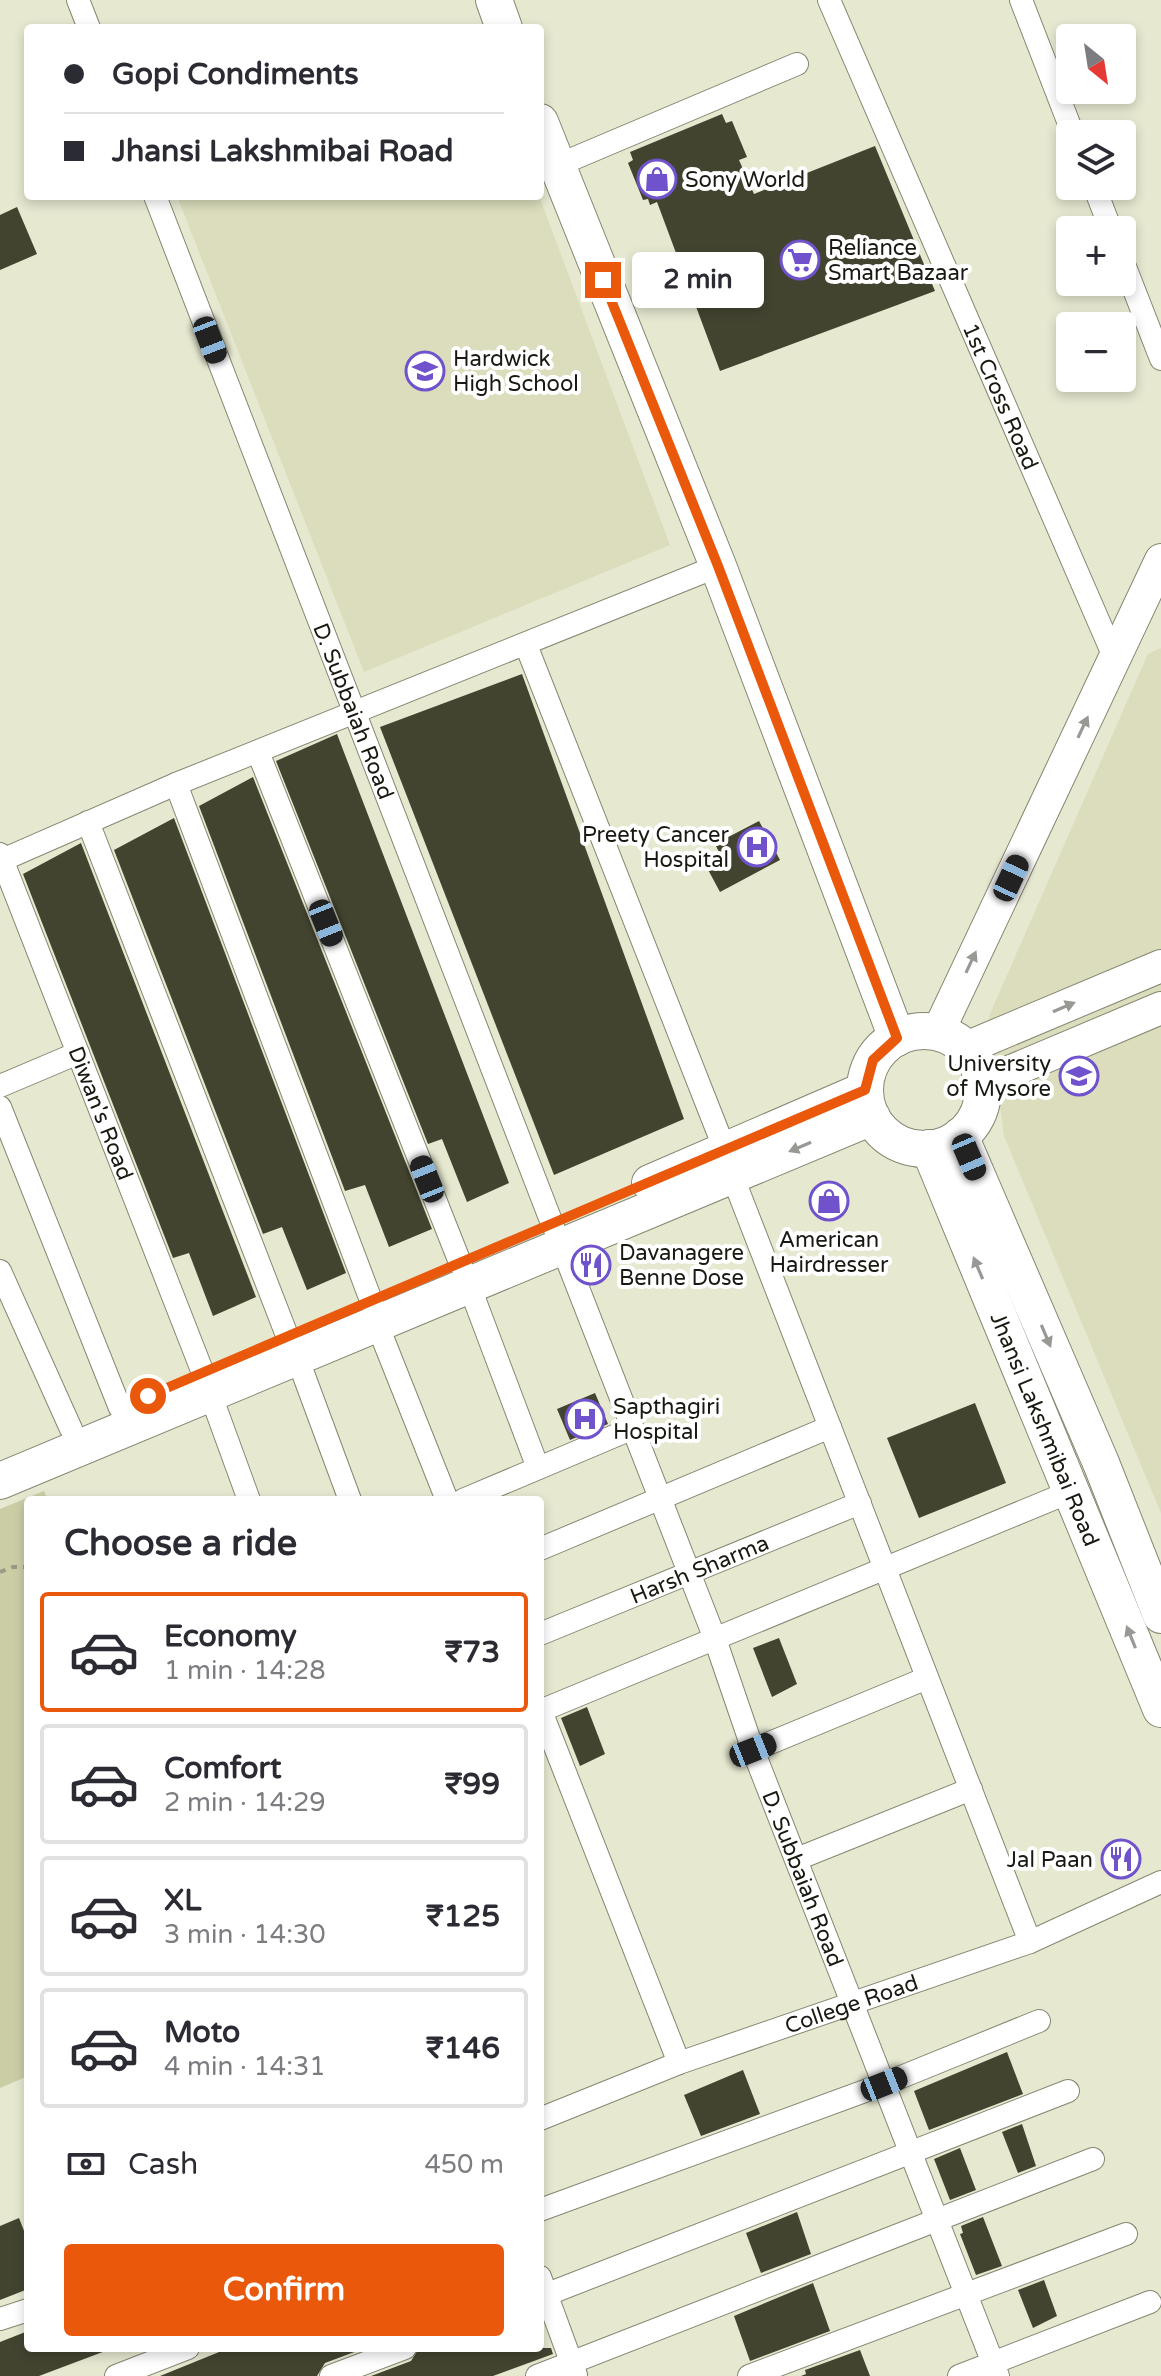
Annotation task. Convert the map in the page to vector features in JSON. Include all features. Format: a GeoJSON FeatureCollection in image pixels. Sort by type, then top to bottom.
{"type":"FeatureCollection","features":[{"type":"Feature","properties":{"kind":"main road"},"geometry":{"type":"LineString","coordinates":[[494,0],[503,24]]}},
{"type":"Feature","properties":{"kind":"main road"},"geometry":{"type":"LineString","coordinates":[[544,133],[718,566],[897,1038]]}},
{"type":"Feature","properties":{"kind":"main road"},"geometry":{"type":"LineString","coordinates":[[910,1032],[952,1040],[978,1064],[983,1083],[981,1103],[974,1122],[944,1142],[895,1141],[868,1104],[873,1060],[897,1038],[910,1032]]}},
{"type":"Feature","properties":{"kind":"main road"},"geometry":{"type":"LineString","coordinates":[[0,1481],[207,1383],[868,1104]]}},
{"type":"Feature","properties":{"kind":"main road","name":"Jhansi Lakshmibai Road"},"geometry":{"type":"LineString","coordinates":[[944,1142],[1072,1491],[1161,1709]]}},
{"type":"Feature","properties":{"kind":"main road","name":"Jhansi Lakshmibai Road"},"geometry":{"type":"LineString","coordinates":[[944,1142],[1101,1463],[1161,1615]]}},
{"type":"Feature","properties":{"kind":"main road"},"geometry":{"type":"LineString","coordinates":[[0,1458],[120,1408],[207,1383]]}},
{"type":"Feature","properties":{"kind":"street"},"geometry":{"type":"LineString","coordinates":[[78,0],[87,24]]}},
{"type":"Feature","properties":{"kind":"street","name":"1st Cross Road"},"geometry":{"type":"LineString","coordinates":[[829,0],[1115,659]]}},
{"type":"Feature","properties":{"kind":"street"},"geometry":{"type":"LineString","coordinates":[[1021,0],[1068,120]]}},
{"type":"Feature","properties":{"kind":"street"},"geometry":{"type":"LineString","coordinates":[[556,166],[797,64]]}},
{"type":"Feature","properties":{"kind":"street","name":"D. Subbaiah Road"},"geometry":{"type":"LineString","coordinates":[[157,200],[658,1499],[715,1639],[753,1750],[995,2369]]}},
{"type":"Feature","properties":{"kind":"street"},"geometry":{"type":"LineString","coordinates":[[1136,295],[1161,359]]}},
{"type":"Feature","properties":{"kind":"street"},"geometry":{"type":"LineString","coordinates":[[952,1040],[1115,659],[1161,560]]}},
{"type":"Feature","properties":{"kind":"street"},"geometry":{"type":"LineString","coordinates":[[1,859],[176,784],[718,566]]}},
{"type":"Feature","properties":{"kind":"street"},"geometry":{"type":"LineString","coordinates":[[526,645],[1030,1942]]}},
{"type":"Feature","properties":{"kind":"street"},"geometry":{"type":"LineString","coordinates":[[258,752],[538,1468]]}},
{"type":"Feature","properties":{"kind":"street"},"geometry":{"type":"LineString","coordinates":[[176,784],[445,1496]]}},
{"type":"Feature","properties":{"kind":"street"},"geometry":{"type":"LineString","coordinates":[[88,822],[348,1496]]}},
{"type":"Feature","properties":{"kind":"street","name":"Diwan's Road"},"geometry":{"type":"LineString","coordinates":[[1,859],[207,1383],[248,1496]]}},
{"type":"Feature","properties":{"kind":"street"},"geometry":{"type":"LineString","coordinates":[[952,1040],[1161,966]]}},
{"type":"Feature","properties":{"kind":"street"},"geometry":{"type":"LineString","coordinates":[[983,1083],[1161,1008]]}},
{"type":"Feature","properties":{"kind":"street"},"geometry":{"type":"LineString","coordinates":[[0,1086],[78,1053]]}},
{"type":"Feature","properties":{"kind":"street"},"geometry":{"type":"LineString","coordinates":[[0,1107],[120,1408]]}},
{"type":"Feature","properties":{"kind":"street"},"geometry":{"type":"LineString","coordinates":[[0,1271],[71,1429]]}},
{"type":"Feature","properties":{"kind":"street"},"geometry":{"type":"LineString","coordinates":[[544,1547],[830,1427]]}},
{"type":"Feature","properties":{"kind":"street"},"geometry":{"type":"LineString","coordinates":[[472,1496],[631,1429]]}},
{"type":"Feature","properties":{"kind":"street"},"geometry":{"type":"LineString","coordinates":[[544,1710],[1072,1491]]}},
{"type":"Feature","properties":{"kind":"street","name":"Harsh Sharma"},"geometry":{"type":"LineString","coordinates":[[544,1632],[860,1503]]}},
{"type":"Feature","properties":{"kind":"street"},"geometry":{"type":"LineString","coordinates":[[753,1750],[927,1678]]}},
{"type":"Feature","properties":{"kind":"street"},"geometry":{"type":"LineString","coordinates":[[544,1719],[679,2063]]}},
{"type":"Feature","properties":{"kind":"street"},"geometry":{"type":"LineString","coordinates":[[797,1859],[971,1789]]}},
{"type":"Feature","properties":{"kind":"street","name":"College Road"},"geometry":{"type":"LineString","coordinates":[[544,2117],[679,2063],[1030,1942],[1161,1882]]}},
{"type":"Feature","properties":{"kind":"street"},"geometry":{"type":"LineString","coordinates":[[544,2209],[884,2084],[1039,2021]]}},
{"type":"Feature","properties":{"kind":"street"},"geometry":{"type":"LineString","coordinates":[[544,2289],[1068,2091]]}},
{"type":"Feature","properties":{"kind":"street"},"geometry":{"type":"LineString","coordinates":[[537,2376],[574,2369],[1093,2159]]}},
{"type":"Feature","properties":{"kind":"street"},"geometry":{"type":"LineString","coordinates":[[749,2376],[1126,2234]]}},
{"type":"Feature","properties":{"kind":"street"},"geometry":{"type":"LineString","coordinates":[[544,2295],[574,2369]]}},
{"type":"Feature","properties":{"kind":"street"},"geometry":{"type":"LineString","coordinates":[[959,2376],[995,2369],[1150,2302]]}},
{"type":"Feature","properties":{"kind":"street"},"geometry":{"type":"LineString","coordinates":[[0,2319],[24,2311]]}},
{"type":"Feature","properties":{"kind":"street"},"geometry":{"type":"LineString","coordinates":[[116,2376],[178,2352]]}},
{"type":"Feature","properties":{"kind":"street"},"geometry":{"type":"LineString","coordinates":[[331,2376],[394,2352]]}},
{"type":"Feature","properties":{"kind":"path"},"geometry":{"type":"LineString","coordinates":[[0,1572],[24,1567]]}},
{"type":"Feature","properties":{"kind":"shaded area","name":"Hardwick High School"},"geometry":{"type":"Polygon","coordinates":[[[179,200],[541,200],[670,545],[364,672],[179,200]]]}},
{"type":"Feature","properties":{"kind":"shaded area","name":"University of Mysore"},"geometry":{"type":"Polygon","coordinates":[[[1161,648],[1161,1513],[1004,1136],[989,1016],[1148,654],[1161,648]]]}},
{"type":"Feature","properties":{"kind":"shaded area"},"geometry":{"type":"Polygon","coordinates":[[[24,1499],[24,2078],[0,2088],[0,1509],[24,1499]]]}},
{"type":"Feature","properties":{"kind":"building","name":"Reliance Smart Bazaar"},"geometry":{"type":"Polygon","coordinates":[[[722,114],[726,123],[732,121],[747,157],[739,160],[754,194],[875,146],[935,291],[720,371],[657,202],[650,205],[648,199],[643,200],[628,163],[633,160],[630,152],[722,114]]]}},
{"type":"Feature","properties":{"kind":"building"},"geometry":{"type":"Polygon","coordinates":[[[17,207],[37,254],[0,270],[0,215],[17,207]]]}},
{"type":"Feature","properties":{"kind":"building"},"geometry":{"type":"Polygon","coordinates":[[[522,674],[684,1119],[554,1175],[380,727],[522,674]]]}},
{"type":"Feature","properties":{"kind":"building"},"geometry":{"type":"Polygon","coordinates":[[[337,734],[509,1183],[467,1202],[442,1139],[428,1144],[276,761],[337,734]]]}},
{"type":"Feature","properties":{"kind":"building"},"geometry":{"type":"Polygon","coordinates":[[[253,777],[432,1229],[389,1247],[365,1185],[345,1191],[199,806],[253,777]]]}},
{"type":"Feature","properties":{"kind":"building"},"geometry":{"type":"Polygon","coordinates":[[[174,818],[346,1273],[307,1290],[282,1227],[263,1234],[114,850],[174,818]]]}},
{"type":"Feature","properties":{"kind":"building"},"geometry":{"type":"Polygon","coordinates":[[[759,821],[780,860],[720,892],[705,864],[721,856],[715,844],[759,821]]]}},
{"type":"Feature","properties":{"kind":"building"},"geometry":{"type":"Polygon","coordinates":[[[81,843],[256,1297],[213,1316],[189,1253],[173,1258],[23,874],[81,843]]]}},
{"type":"Feature","properties":{"kind":"building"},"geometry":{"type":"Polygon","coordinates":[[[595,1393],[608,1424],[570,1440],[557,1409],[595,1393]]]}},
{"type":"Feature","properties":{"kind":"building"},"geometry":{"type":"Polygon","coordinates":[[[975,1403],[1006,1483],[919,1518],[887,1438],[975,1403]]]}},
{"type":"Feature","properties":{"kind":"building"},"geometry":{"type":"Polygon","coordinates":[[[779,1638],[797,1684],[772,1697],[753,1648],[779,1638]]]}},
{"type":"Feature","properties":{"kind":"building"},"geometry":{"type":"Polygon","coordinates":[[[587,1707],[605,1754],[580,1766],[561,1718],[587,1707]]]}},
{"type":"Feature","properties":{"kind":"building"},"geometry":{"type":"Polygon","coordinates":[[[1007,2052],[1023,2094],[929,2130],[914,2091],[1007,2052]]]}},
{"type":"Feature","properties":{"kind":"building"},"geometry":{"type":"Polygon","coordinates":[[[743,2070],[760,2114],[701,2136],[684,2095],[743,2070]]]}},
{"type":"Feature","properties":{"kind":"building"},"geometry":{"type":"Polygon","coordinates":[[[1022,2124],[1036,2166],[1018,2173],[1002,2132],[1022,2124]]]}},
{"type":"Feature","properties":{"kind":"building"},"geometry":{"type":"Polygon","coordinates":[[[960,2148],[976,2190],[950,2200],[934,2159],[960,2148]]]}},
{"type":"Feature","properties":{"kind":"building"},"geometry":{"type":"Polygon","coordinates":[[[797,2212],[811,2254],[761,2273],[746,2233],[797,2212]]]}},
{"type":"Feature","properties":{"kind":"building"},"geometry":{"type":"Polygon","coordinates":[[[983,2217],[1002,2266],[976,2275],[960,2234],[963,2233],[961,2226],[983,2217]]]}},
{"type":"Feature","properties":{"kind":"building"},"geometry":{"type":"Polygon","coordinates":[[[19,2218],[24,2231],[24,2291],[0,2300],[0,2226],[19,2218]]]}},
{"type":"Feature","properties":{"kind":"building"},"geometry":{"type":"Polygon","coordinates":[[[1044,2280],[1057,2316],[1033,2328],[1018,2290],[1044,2280]]]}},
{"type":"Feature","properties":{"kind":"building"},"geometry":{"type":"Polygon","coordinates":[[[813,2283],[830,2331],[750,2361],[734,2316],[813,2283]]]}},
{"type":"Feature","properties":{"kind":"building"},"geometry":{"type":"Polygon","coordinates":[[[24,2333],[24,2352],[103,2352],[39,2376],[0,2376],[0,2342],[24,2333]]]}},
{"type":"Feature","properties":{"kind":"building"},"geometry":{"type":"Polygon","coordinates":[[[544,2348],[551,2348],[553,2354],[493,2376],[371,2376],[411,2361],[417,2352],[544,2352],[544,2348]]]}},
{"type":"Feature","properties":{"kind":"building"},"geometry":{"type":"Polygon","coordinates":[[[860,2350],[870,2376],[801,2376],[806,2374],[805,2370],[860,2350]]]}},
{"type":"Feature","properties":{"kind":"building"},"geometry":{"type":"Polygon","coordinates":[[[219,2352],[354,2352],[325,2363],[317,2376],[160,2376],[219,2352]]]}},
{"type":"Feature","properties":{"kind":"place","name":"Sony World"},"geometry":{"type":"Point","coordinates":[657,179]}},
{"type":"Feature","properties":{"kind":"place","name":"Reliance Smart Bazaar"},"geometry":{"type":"Point","coordinates":[800,260]}},
{"type":"Feature","properties":{"kind":"place","name":"Hardwick High School"},"geometry":{"type":"Point","coordinates":[425,371]}},
{"type":"Feature","properties":{"kind":"place","name":"Preety Cancer Hospital"},"geometry":{"type":"Point","coordinates":[757,847]}},
{"type":"Feature","properties":{"kind":"place","name":"University of Mysore"},"geometry":{"type":"Point","coordinates":[1079,1076]}},
{"type":"Feature","properties":{"kind":"place","name":"American Hairdresser"},"geometry":{"type":"Point","coordinates":[829,1201]}},
{"type":"Feature","properties":{"kind":"place","name":"Davanagere Benne Dose"},"geometry":{"type":"Point","coordinates":[591,1265]}},
{"type":"Feature","properties":{"kind":"place","name":"Sapthagiri Hospital"},"geometry":{"type":"Point","coordinates":[585,1419]}},
{"type":"Feature","properties":{"kind":"place","name":"Jal Paan"},"geometry":{"type":"Point","coordinates":[1121,1859]}},
{"type":"Feature","properties":{"kind":"route"},"geometry":{"type":"LineString","coordinates":[[148,1396],[553,1226],[865,1090],[873,1060],[897,1038],[718,566],[603,280]]}}]}
